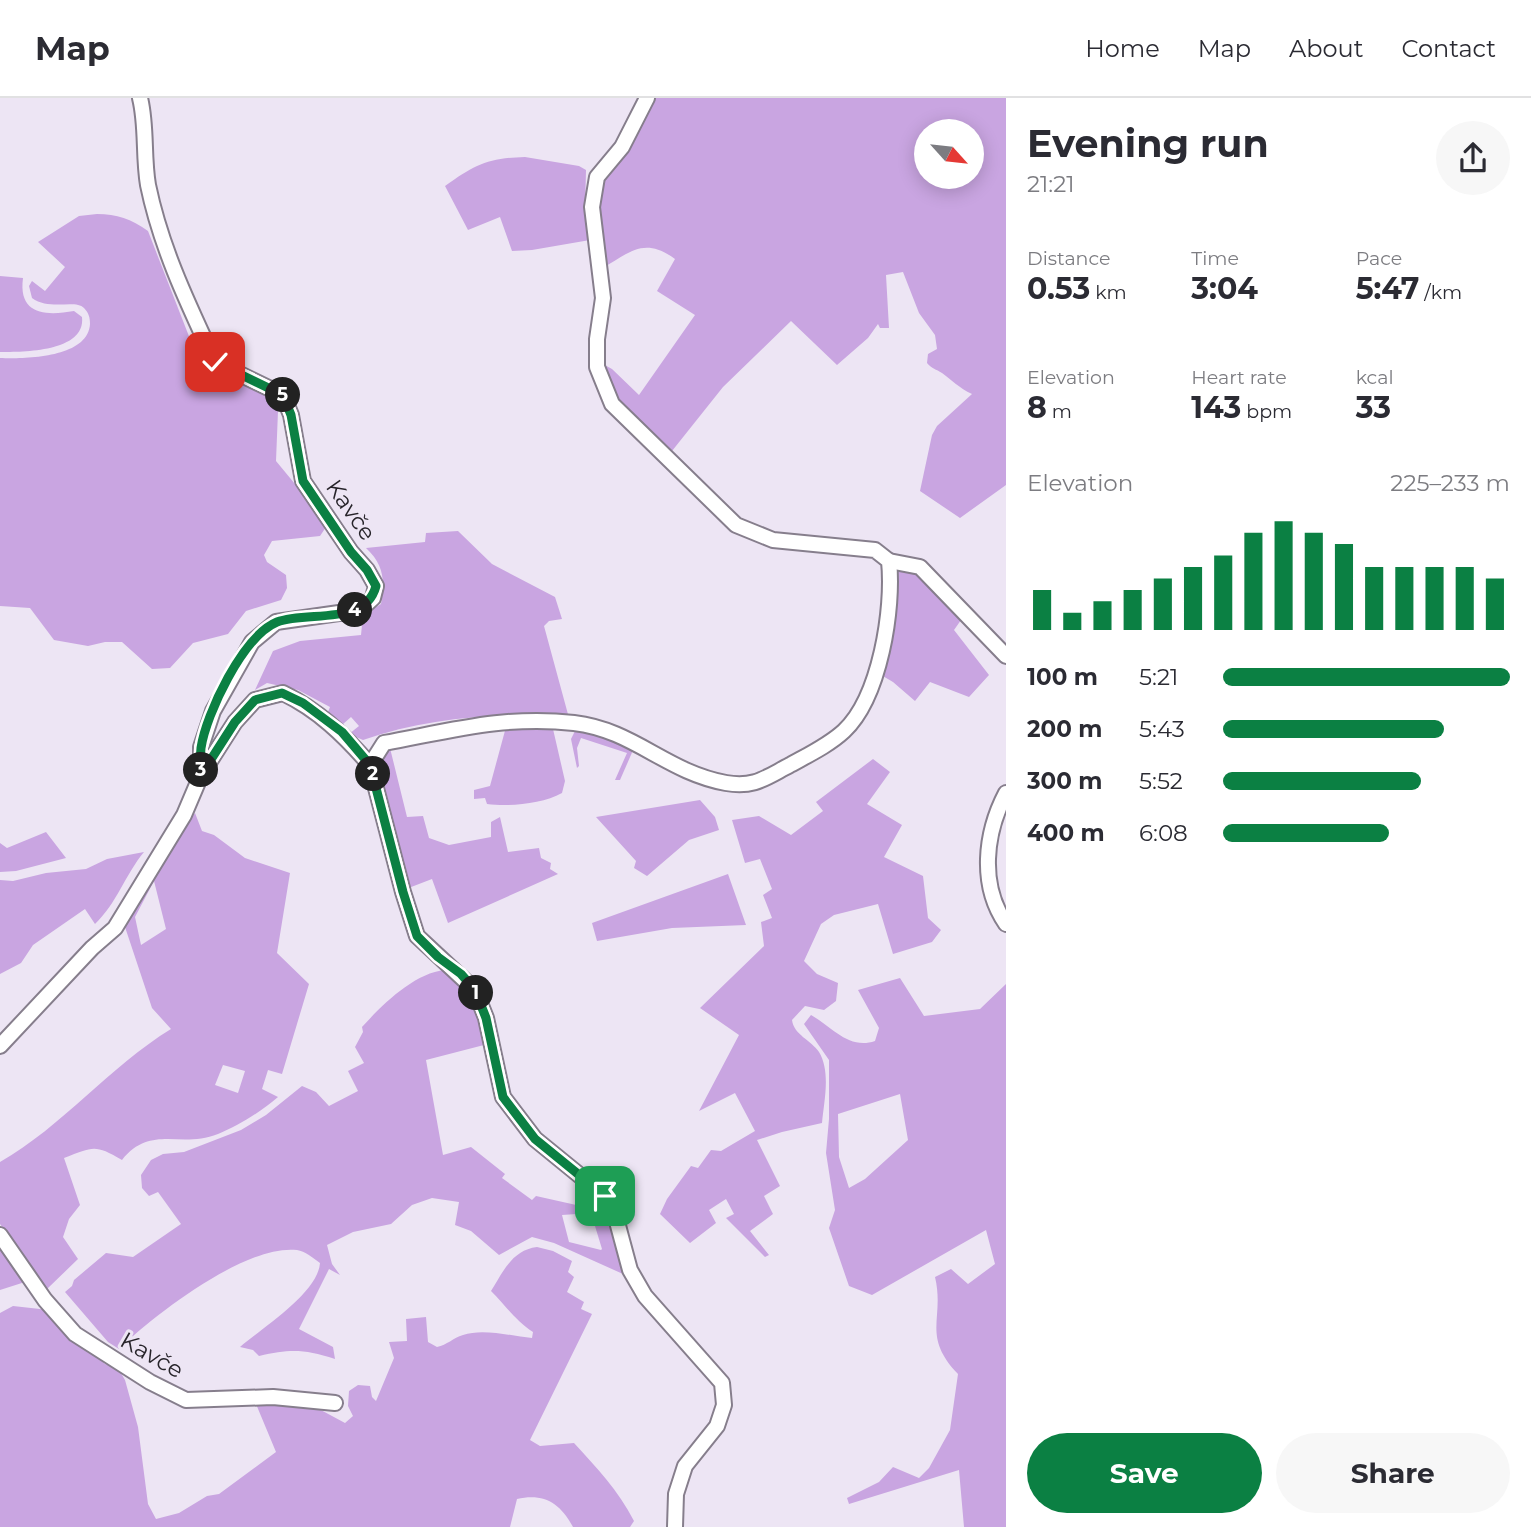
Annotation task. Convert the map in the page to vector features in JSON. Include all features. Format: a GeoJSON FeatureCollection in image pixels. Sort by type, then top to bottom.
{"type":"FeatureCollection","features":[{"type":"Feature","properties":{"kind":"street","name":"Kavče"},"geometry":{"type":"LineString","coordinates":[[140,98],[148,182],[157,224],[172,269],[215,362],[283,395],[291,415],[303,481],[376,586],[373,597],[360,610],[276,622],[252,642],[213,711],[201,747],[201,775]]}},
{"type":"Feature","properties":{"kind":"street"},"geometry":{"type":"LineString","coordinates":[[647,98],[622,147],[597,177],[592,207],[603,298],[597,339],[597,367],[612,404],[736,525],[773,540],[875,550],[889,561],[920,567],[1006,656]]}},
{"type":"Feature","properties":{"kind":"street"},"geometry":{"type":"LineString","coordinates":[[675,1527],[676,1494],[682,1475],[685,1466],[717,1426],[724,1405],[722,1383],[645,1296],[630,1270],[616,1218],[605,1196],[535,1139],[503,1097],[486,1018],[475,990],[461,974],[438,957],[417,936],[370,765],[384,743],[458,727],[498,722],[570,723],[601,727],[627,737],[677,769],[726,783],[752,785],[812,753],[844,731],[866,704],[877,671],[888,611],[891,579],[889,561]]}},
{"type":"Feature","properties":{"kind":"street","name":"Kavče"},"geometry":{"type":"LineString","coordinates":[[0,1046],[92,948],[115,928],[184,814],[201,775],[235,722],[255,700],[282,693],[303,703],[342,732],[370,765]]}},
{"type":"Feature","properties":{"kind":"street"},"geometry":{"type":"LineString","coordinates":[[1006,793],[990,833],[988,849],[992,892],[997,911],[1006,924]]}},
{"type":"Feature","properties":{"kind":"street","name":"Kavče"},"geometry":{"type":"LineString","coordinates":[[0,1235],[45,1300],[75,1334],[150,1382],[186,1401],[273,1397],[335,1403]]}},
{"type":"Feature","properties":{"kind":"shaded area"},"geometry":{"type":"Polygon","coordinates":[[[645,98],[1006,98],[1006,485],[960,518],[920,491],[932,435],[937,426],[972,394],[927,363],[928,354],[937,349],[935,335],[919,313],[903,272],[886,275],[889,328],[880,328],[878,324],[868,338],[837,365],[791,321],[723,387],[672,451],[633,417],[616,397],[601,363],[612,369],[639,395],[695,315],[657,291],[675,259],[655,249],[638,249],[603,268],[598,186],[645,98]]]}},
{"type":"Feature","properties":{"kind":"shaded area"},"geometry":{"type":"Polygon","coordinates":[[[525,157],[579,166],[586,170],[585,211],[590,240],[512,251],[500,217],[468,230],[445,186],[482,164],[525,157]]]}},
{"type":"Feature","properties":{"kind":"shaded area"},"geometry":{"type":"Polygon","coordinates":[[[97,214],[124,218],[148,231],[192,344],[210,364],[274,395],[278,411],[276,461],[328,524],[320,536],[272,541],[264,555],[267,562],[286,575],[287,588],[281,600],[246,611],[228,634],[193,643],[170,668],[152,669],[122,642],[88,646],[54,640],[30,608],[0,606],[0,358],[54,354],[79,344],[87,335],[90,320],[84,308],[75,304],[54,305],[39,302],[32,298],[29,286],[32,281],[45,291],[65,267],[38,242],[79,216],[97,214]]]}},
{"type":"Feature","properties":{"kind":"shaded area"},"geometry":{"type":"Polygon","coordinates":[[[0,276],[23,278],[25,299],[36,310],[44,313],[74,311],[82,317],[81,329],[74,337],[51,348],[0,352],[0,276]]]}},
{"type":"Feature","properties":{"kind":"shaded area"},"geometry":{"type":"Polygon","coordinates":[[[458,531],[492,564],[555,597],[562,619],[549,621],[544,626],[569,718],[465,718],[413,726],[363,740],[349,734],[359,726],[351,717],[342,725],[328,712],[330,707],[298,690],[267,683],[255,690],[273,651],[300,641],[361,635],[363,615],[381,604],[383,588],[380,567],[366,548],[425,542],[426,533],[458,531]]]}},
{"type":"Feature","properties":{"kind":"shaded area"},"geometry":{"type":"Polygon","coordinates":[[[906,568],[920,575],[961,620],[954,630],[989,675],[969,697],[930,682],[915,701],[893,682],[876,672],[896,571],[906,568]]]}},
{"type":"Feature","properties":{"kind":"shaded area"},"geometry":{"type":"Polygon","coordinates":[[[506,727],[553,729],[565,781],[562,793],[545,800],[515,805],[487,804],[485,798],[474,799],[474,790],[490,786],[506,727]]]}},
{"type":"Feature","properties":{"kind":"shaded area"},"geometry":{"type":"Polygon","coordinates":[[[575,731],[592,731],[634,748],[620,780],[615,780],[627,753],[581,738],[577,748],[577,768],[571,739],[575,731]]]}},
{"type":"Feature","properties":{"kind":"shaded area"},"geometry":{"type":"Polygon","coordinates":[[[389,744],[407,817],[423,816],[429,838],[449,845],[491,837],[491,822],[500,817],[508,852],[539,848],[541,858],[551,863],[550,869],[558,874],[448,923],[432,879],[406,889],[375,775],[383,747],[389,744]]]}},
{"type":"Feature","properties":{"kind":"shaded area"},"geometry":{"type":"Polygon","coordinates":[[[873,759],[890,772],[867,804],[902,825],[884,857],[923,876],[928,918],[941,930],[932,942],[893,954],[878,904],[834,915],[821,924],[804,961],[817,974],[838,983],[836,1001],[824,1010],[805,1006],[792,1020],[799,1034],[816,1048],[823,1060],[826,1087],[822,1123],[757,1140],[780,1186],[764,1196],[773,1214],[750,1231],[769,1255],[765,1257],[726,1218],[734,1214],[726,1199],[709,1210],[716,1223],[690,1243],[660,1214],[667,1199],[691,1166],[698,1168],[711,1150],[721,1151],[755,1131],[735,1093],[699,1111],[739,1035],[700,1008],[764,946],[761,922],[772,918],[763,895],[772,889],[760,859],[745,863],[732,820],[759,816],[791,835],[823,811],[816,802],[873,759]]]}},
{"type":"Feature","properties":{"kind":"shaded area"},"geometry":{"type":"Polygon","coordinates":[[[700,800],[715,817],[719,830],[689,840],[647,876],[634,868],[636,861],[596,817],[700,800]]]}},
{"type":"Feature","properties":{"kind":"shaded area"},"geometry":{"type":"Polygon","coordinates":[[[195,813],[202,831],[214,835],[245,858],[290,873],[277,953],[309,984],[282,1074],[268,1070],[262,1089],[278,1097],[242,1122],[204,1138],[155,1140],[133,1149],[122,1160],[99,1149],[82,1151],[64,1158],[80,1205],[69,1219],[63,1237],[78,1259],[47,1289],[0,1224],[0,1162],[45,1131],[148,1044],[171,1029],[152,1008],[124,924],[172,844],[195,813]],[[154,881],[135,917],[141,945],[166,929],[154,881]],[[223,1065],[215,1085],[238,1093],[245,1071],[223,1065]]]}},
{"type":"Feature","properties":{"kind":"shaded area"},"geometry":{"type":"Polygon","coordinates":[[[46,832],[66,858],[16,871],[0,872],[0,843],[7,848],[46,832]]]}},
{"type":"Feature","properties":{"kind":"shaded area"},"geometry":{"type":"Polygon","coordinates":[[[144,852],[103,916],[95,924],[85,909],[33,945],[21,963],[0,974],[0,880],[13,881],[46,873],[86,869],[107,859],[144,852]]]}},
{"type":"Feature","properties":{"kind":"shaded area"},"geometry":{"type":"Polygon","coordinates":[[[728,874],[746,925],[672,928],[597,941],[592,923],[728,874]]]}},
{"type":"Feature","properties":{"kind":"shaded area"},"geometry":{"type":"Polygon","coordinates":[[[445,970],[470,996],[477,1010],[484,1045],[426,1060],[443,1155],[471,1147],[505,1174],[502,1178],[532,1200],[536,1196],[603,1211],[623,1274],[554,1243],[532,1237],[499,1255],[471,1231],[455,1225],[459,1202],[432,1198],[412,1205],[391,1224],[353,1232],[327,1245],[332,1264],[340,1275],[329,1269],[299,1329],[333,1347],[335,1359],[297,1351],[259,1356],[253,1350],[240,1347],[300,1298],[310,1286],[320,1263],[297,1250],[276,1251],[227,1270],[177,1301],[119,1349],[108,1342],[65,1292],[74,1280],[106,1253],[133,1257],[181,1224],[158,1192],[149,1196],[142,1188],[141,1175],[151,1160],[163,1154],[184,1152],[241,1130],[266,1115],[302,1086],[316,1092],[329,1106],[358,1091],[348,1071],[364,1063],[355,1047],[363,1032],[362,1027],[399,991],[433,972],[445,970]],[[591,1213],[562,1215],[569,1242],[602,1249],[591,1213]]]}},
{"type":"Feature","properties":{"kind":"shaded area"},"geometry":{"type":"Polygon","coordinates":[[[900,978],[924,1016],[980,1009],[1006,984],[1006,1527],[964,1527],[959,1470],[849,1504],[847,1498],[879,1482],[893,1467],[919,1478],[929,1468],[950,1430],[958,1374],[940,1348],[937,1337],[935,1277],[951,1269],[968,1284],[995,1264],[986,1230],[872,1295],[849,1286],[829,1228],[835,1210],[826,1153],[829,1060],[804,1024],[811,1015],[849,1040],[866,1043],[875,1041],[879,1028],[858,990],[900,978]],[[900,1094],[838,1114],[839,1157],[849,1188],[865,1179],[908,1140],[900,1094]]]}},
{"type":"Feature","properties":{"kind":"shaded area"},"geometry":{"type":"Polygon","coordinates":[[[0,1242],[25,1282],[0,1290],[0,1242]]]}},
{"type":"Feature","properties":{"kind":"shaded area"},"geometry":{"type":"Polygon","coordinates":[[[537,1247],[553,1251],[572,1261],[568,1272],[574,1277],[567,1292],[584,1302],[581,1309],[592,1314],[530,1440],[540,1446],[574,1443],[621,1499],[634,1521],[630,1527],[573,1527],[557,1506],[543,1499],[527,1497],[517,1499],[510,1527],[0,1527],[0,1313],[13,1306],[49,1310],[105,1364],[118,1368],[125,1380],[138,1427],[148,1504],[156,1519],[179,1513],[207,1496],[219,1494],[276,1452],[256,1404],[319,1409],[345,1423],[353,1416],[348,1406],[349,1391],[358,1385],[370,1386],[372,1397],[376,1401],[394,1358],[389,1342],[407,1341],[406,1319],[426,1317],[428,1342],[437,1347],[463,1335],[479,1332],[532,1338],[533,1332],[491,1291],[515,1257],[537,1247]]]}},
{"type":"Feature","properties":{"kind":"route"},"geometry":{"type":"LineString","coordinates":[[215,362],[283,395],[291,415],[303,481],[376,586],[373,597],[360,610],[276,622],[252,642],[213,711],[201,747],[201,775],[235,722],[255,700],[282,693],[303,703],[342,732],[370,765],[417,936],[438,957],[461,974],[475,990],[486,1018],[503,1097],[517,1119],[535,1139],[605,1196]]}}]}
